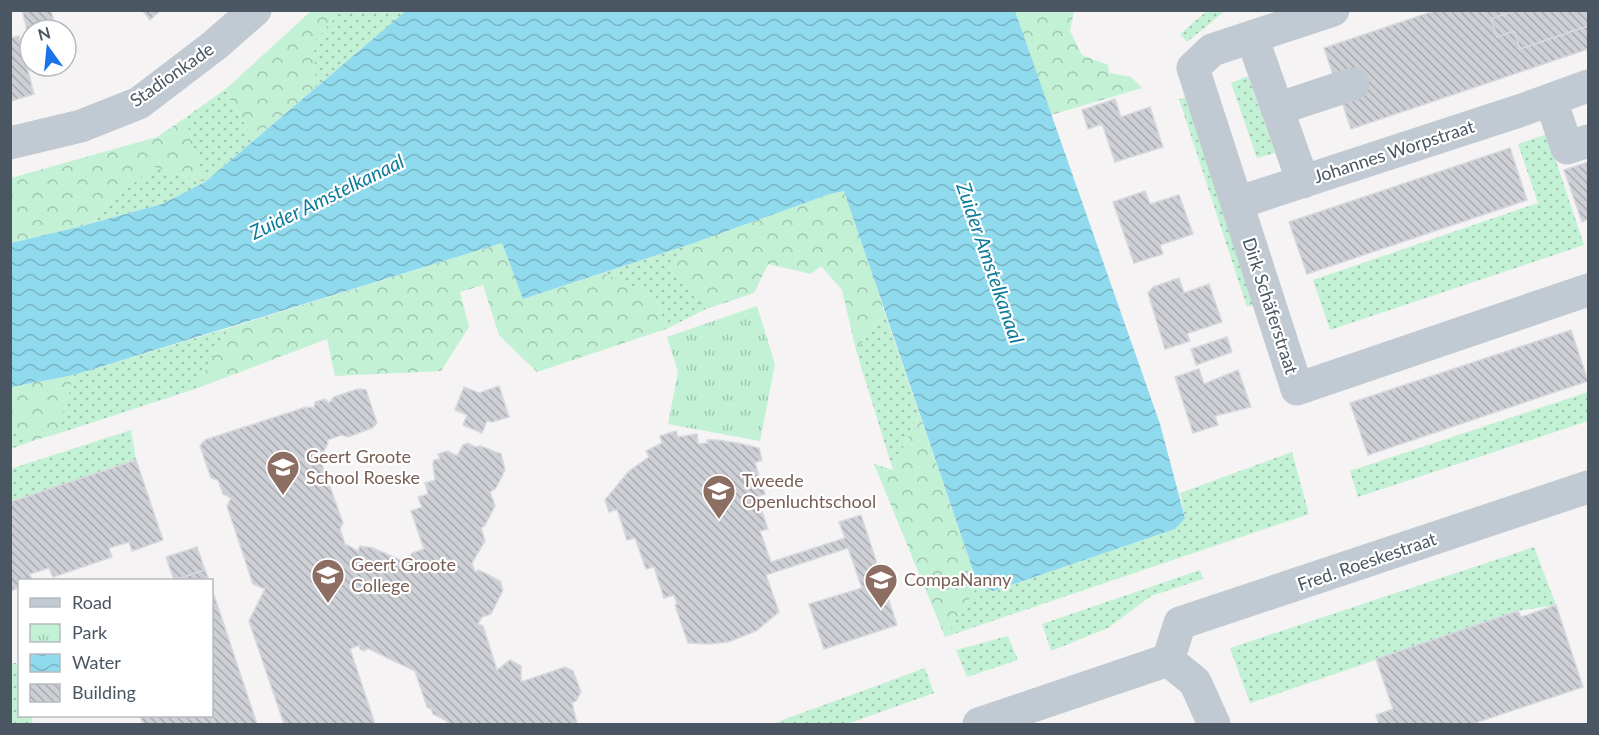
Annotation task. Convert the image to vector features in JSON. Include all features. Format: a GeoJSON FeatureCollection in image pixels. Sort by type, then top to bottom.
{"type":"FeatureCollection","features":[{"type":"Feature","properties":{"kind":"street","name":"Stadionkade"},"geometry":{"type":"LineString","coordinates":[[10,142],[81,126],[139,103],[215,45],[255,10]]}},
{"type":"Feature","properties":{"kind":"street"},"geometry":{"type":"LineString","coordinates":[[1303,182],[1252,37],[1333,10]]}},
{"type":"Feature","properties":{"kind":"street","name":"Dirk Schäferstraat"},"geometry":{"type":"LineString","coordinates":[[1252,37],[1212,50],[1193,68],[1298,389],[1588,290]]}},
{"type":"Feature","properties":{"kind":"street"},"geometry":{"type":"LineString","coordinates":[[1277,109],[1353,84]]}},
{"type":"Feature","properties":{"kind":"street","name":"Johannes Worpstraat"},"geometry":{"type":"LineString","coordinates":[[1237,203],[1588,86]]}},
{"type":"Feature","properties":{"kind":"street"},"geometry":{"type":"LineString","coordinates":[[1551,100],[1568,148],[1588,141]]}},
{"type":"Feature","properties":{"kind":"street","name":"Fred. Roeskestraat"},"geometry":{"type":"LineString","coordinates":[[1168,660],[1180,623],[1588,488]]}},
{"type":"Feature","properties":{"kind":"street"},"geometry":{"type":"LineString","coordinates":[[979,724],[1168,660],[1195,682],[1214,724]]}},
{"type":"Feature","properties":{"kind":"green space"},"geometry":{"type":"Polygon","coordinates":[[[311,11],[341,11],[314,41],[315,88],[255,139],[231,104],[227,88],[311,11]]]}},
{"type":"Feature","properties":{"kind":"green space"},"geometry":{"type":"Polygon","coordinates":[[[341,11],[407,11],[315,88],[314,41],[341,11]]]}},
{"type":"Feature","properties":{"kind":"green space"},"geometry":{"type":"Polygon","coordinates":[[[1015,11],[1074,11],[1070,31],[1082,55],[1108,65],[1109,73],[1131,77],[1142,88],[1051,115],[1015,11]]]}},
{"type":"Feature","properties":{"kind":"green space"},"geometry":{"type":"Polygon","coordinates":[[[1207,11],[1225,11],[1187,42],[1180,34],[1207,11]]]}},
{"type":"Feature","properties":{"kind":"green space"},"geometry":{"type":"Polygon","coordinates":[[[1248,76],[1275,153],[1257,158],[1231,83],[1248,76]]]}},
{"type":"Feature","properties":{"kind":"green space"},"geometry":{"type":"Polygon","coordinates":[[[227,88],[231,104],[255,139],[205,182],[162,204],[78,227],[154,167],[204,182],[185,118],[227,88]]]}},
{"type":"Feature","properties":{"kind":"green space"},"geometry":{"type":"Polygon","coordinates":[[[1187,97],[1257,304],[1247,307],[1179,99],[1187,97]]]}},
{"type":"Feature","properties":{"kind":"green space"},"geometry":{"type":"Polygon","coordinates":[[[185,118],[205,182],[154,167],[78,227],[11,243],[11,178],[157,137],[185,118]]]}},
{"type":"Feature","properties":{"kind":"green space"},"geometry":{"type":"Polygon","coordinates":[[[1547,134],[1584,245],[1330,330],[1313,280],[1538,203],[1518,144],[1547,134]]]}},
{"type":"Feature","properties":{"kind":"green space"},"geometry":{"type":"Polygon","coordinates":[[[845,191],[885,314],[856,350],[842,290],[821,266],[811,274],[768,264],[754,293],[706,309],[669,269],[691,244],[830,194],[845,191]]]}},
{"type":"Feature","properties":{"kind":"green space"},"geometry":{"type":"Polygon","coordinates":[[[502,243],[523,299],[603,273],[656,297],[666,329],[537,372],[499,335],[483,285],[460,292],[469,327],[441,371],[335,376],[327,339],[195,389],[229,328],[502,243]]]}},
{"type":"Feature","properties":{"kind":"green space"},"geometry":{"type":"Polygon","coordinates":[[[691,244],[669,269],[706,309],[666,329],[656,297],[603,273],[691,244]]]}},
{"type":"Feature","properties":{"kind":"green space"},"geometry":{"type":"Polygon","coordinates":[[[757,306],[775,364],[760,441],[668,424],[678,372],[667,337],[757,306]]]}},
{"type":"Feature","properties":{"kind":"green space"},"geometry":{"type":"Polygon","coordinates":[[[885,314],[919,413],[893,470],[856,350],[885,314]]]}},
{"type":"Feature","properties":{"kind":"green space"},"geometry":{"type":"Polygon","coordinates":[[[229,328],[195,389],[57,434],[74,375],[229,328]]]}},
{"type":"Feature","properties":{"kind":"green space"},"geometry":{"type":"Polygon","coordinates":[[[74,375],[57,434],[32,441],[11,428],[10,387],[74,375]]]}},
{"type":"Feature","properties":{"kind":"green space"},"geometry":{"type":"Polygon","coordinates":[[[1588,392],[1588,421],[1358,497],[1350,471],[1588,392]]]}},
{"type":"Feature","properties":{"kind":"green space"},"geometry":{"type":"Polygon","coordinates":[[[919,413],[978,585],[945,637],[874,464],[893,470],[919,413]]]}},
{"type":"Feature","properties":{"kind":"green space"},"geometry":{"type":"Polygon","coordinates":[[[11,428],[32,441],[11,449],[11,428]]]}},
{"type":"Feature","properties":{"kind":"green space"},"geometry":{"type":"Polygon","coordinates":[[[131,430],[136,460],[11,502],[10,469],[131,430]]]}},
{"type":"Feature","properties":{"kind":"green space"},"geometry":{"type":"Polygon","coordinates":[[[1292,452],[1309,514],[945,637],[978,585],[993,591],[1175,529],[1185,517],[1180,493],[1292,452]]]}},
{"type":"Feature","properties":{"kind":"green space"},"geometry":{"type":"Polygon","coordinates":[[[1534,547],[1556,605],[1518,611],[1250,703],[1230,648],[1534,547]]]}},
{"type":"Feature","properties":{"kind":"green space"},"geometry":{"type":"Polygon","coordinates":[[[1200,570],[1203,579],[1151,596],[1108,628],[1051,651],[1042,624],[1200,570]]]}},
{"type":"Feature","properties":{"kind":"green space"},"geometry":{"type":"Polygon","coordinates":[[[1008,636],[1018,660],[967,677],[956,650],[1008,636]]]}},
{"type":"Feature","properties":{"kind":"green space"},"geometry":{"type":"Polygon","coordinates":[[[11,663],[16,663],[18,666],[18,717],[31,717],[33,724],[11,724],[11,663]]]}},
{"type":"Feature","properties":{"kind":"green space"},"geometry":{"type":"Polygon","coordinates":[[[925,668],[934,693],[847,724],[772,724],[925,668]]]}},
{"type":"Feature","properties":{"kind":"water","name":"Zuider Amstelkanaal"},"geometry":{"type":"Polygon","coordinates":[[[407,10],[1015,11],[1160,424],[1185,518],[1175,529],[993,591],[978,585],[844,191],[523,299],[502,243],[74,375],[11,387],[11,243],[162,204],[205,182],[407,10]]]}},
{"type":"Feature","properties":{"kind":"building"},"geometry":{"type":"Polygon","coordinates":[[[22,10],[51,10],[53,18],[24,18],[22,10]]]}},
{"type":"Feature","properties":{"kind":"building"},"geometry":{"type":"Polygon","coordinates":[[[142,10],[161,10],[150,20],[142,10]]]}},
{"type":"Feature","properties":{"kind":"building"},"geometry":{"type":"Polygon","coordinates":[[[1437,10],[1507,10],[1508,13],[1491,19],[1497,37],[1514,31],[1520,49],[1588,26],[1588,49],[1351,129],[1324,48],[1437,10]]]}},
{"type":"Feature","properties":{"kind":"building"},"geometry":{"type":"Polygon","coordinates":[[[1507,10],[1588,10],[1588,26],[1520,49],[1514,31],[1497,37],[1491,19],[1508,13],[1507,10]]]}},
{"type":"Feature","properties":{"kind":"building"},"geometry":{"type":"Polygon","coordinates":[[[18,36],[18,78],[30,78],[34,94],[12,101],[10,100],[10,38],[18,36]]]}},
{"type":"Feature","properties":{"kind":"building"},"geometry":{"type":"Polygon","coordinates":[[[1115,99],[1121,117],[1150,107],[1163,147],[1115,162],[1102,124],[1088,129],[1082,110],[1115,99]]]}},
{"type":"Feature","properties":{"kind":"building"},"geometry":{"type":"Polygon","coordinates":[[[1510,148],[1527,200],[1307,274],[1289,222],[1510,148]]]}},
{"type":"Feature","properties":{"kind":"building"},"geometry":{"type":"Polygon","coordinates":[[[1588,162],[1588,219],[1582,222],[1564,170],[1588,162]]]}},
{"type":"Feature","properties":{"kind":"building"},"geometry":{"type":"Polygon","coordinates":[[[1145,191],[1150,204],[1179,195],[1193,234],[1160,245],[1163,254],[1134,263],[1113,202],[1145,191]]]}},
{"type":"Feature","properties":{"kind":"building"},"geometry":{"type":"Polygon","coordinates":[[[1179,278],[1184,293],[1209,284],[1222,322],[1189,333],[1187,334],[1190,341],[1165,349],[1148,293],[1153,287],[1179,278]]]}},
{"type":"Feature","properties":{"kind":"building"},"geometry":{"type":"Polygon","coordinates":[[[1571,330],[1588,381],[1368,455],[1350,403],[1571,330]]]}},
{"type":"Feature","properties":{"kind":"building"},"geometry":{"type":"Polygon","coordinates":[[[1227,337],[1232,352],[1196,365],[1191,349],[1227,337]]]}},
{"type":"Feature","properties":{"kind":"building"},"geometry":{"type":"Polygon","coordinates":[[[1199,369],[1204,384],[1238,370],[1251,407],[1215,416],[1218,425],[1193,433],[1175,377],[1199,369]]]}},
{"type":"Feature","properties":{"kind":"building"},"geometry":{"type":"Polygon","coordinates":[[[499,386],[509,417],[492,422],[487,421],[482,433],[463,425],[467,415],[455,410],[464,387],[479,393],[499,386]]]}},
{"type":"Feature","properties":{"kind":"building"},"geometry":{"type":"Polygon","coordinates":[[[358,389],[366,390],[377,423],[372,428],[348,437],[342,435],[327,440],[328,443],[320,459],[343,523],[340,529],[345,544],[358,551],[360,546],[373,548],[407,563],[412,553],[424,549],[411,511],[422,507],[418,497],[428,494],[425,483],[435,480],[433,464],[434,460],[440,459],[438,454],[448,451],[457,456],[463,445],[468,443],[501,454],[505,470],[496,488],[490,492],[495,506],[481,528],[485,541],[472,563],[475,572],[479,570],[500,581],[503,590],[491,614],[482,617],[478,624],[483,626],[497,670],[510,660],[521,666],[521,682],[565,667],[573,671],[581,692],[576,701],[572,703],[577,724],[447,724],[447,721],[433,714],[427,707],[415,671],[367,648],[365,651],[360,649],[359,645],[350,649],[375,724],[284,724],[249,621],[265,589],[253,584],[227,506],[231,498],[223,494],[218,480],[211,478],[200,446],[205,440],[306,407],[314,408],[315,402],[325,399],[329,403],[334,397],[358,389]]]}},
{"type":"Feature","properties":{"kind":"building"},"geometry":{"type":"Polygon","coordinates":[[[676,431],[678,437],[697,434],[698,444],[707,443],[707,440],[717,440],[759,448],[762,460],[755,463],[765,494],[757,497],[768,529],[760,531],[771,562],[845,538],[839,522],[861,515],[897,625],[824,649],[809,604],[862,588],[848,548],[766,575],[779,612],[756,631],[728,642],[688,643],[675,605],[677,604],[674,595],[664,598],[654,567],[646,569],[635,538],[627,540],[617,509],[609,512],[605,500],[629,471],[649,457],[646,451],[662,443],[660,436],[676,431]]]}},
{"type":"Feature","properties":{"kind":"building"},"geometry":{"type":"Polygon","coordinates":[[[136,460],[163,540],[132,551],[129,542],[109,548],[112,557],[53,577],[49,568],[30,574],[32,579],[18,579],[18,589],[10,591],[10,502],[136,460]]]}},
{"type":"Feature","properties":{"kind":"building"},"geometry":{"type":"Polygon","coordinates":[[[197,547],[205,570],[174,579],[166,557],[197,547]]]}},
{"type":"Feature","properties":{"kind":"building"},"geometry":{"type":"Polygon","coordinates":[[[205,570],[209,579],[177,579],[205,570]]]}},
{"type":"Feature","properties":{"kind":"building"},"geometry":{"type":"Polygon","coordinates":[[[213,592],[257,724],[215,724],[213,717],[213,592]]]}},
{"type":"Feature","properties":{"kind":"building"},"geometry":{"type":"Polygon","coordinates":[[[1556,605],[1583,687],[1472,724],[1379,724],[1376,715],[1393,709],[1376,659],[1518,611],[1521,617],[1556,605]]]}},
{"type":"Feature","properties":{"kind":"building"},"geometry":{"type":"Polygon","coordinates":[[[140,717],[213,717],[215,724],[143,724],[140,717]]]}},
{"type":"Feature","properties":{"kind":"place","name":"Geert Groote School Roeske"},"geometry":{"type":"Point","coordinates":[283,496]}},
{"type":"Feature","properties":{"kind":"place","name":"Tweede Openluchtschool"},"geometry":{"type":"Point","coordinates":[719,520]}},
{"type":"Feature","properties":{"kind":"place","name":"Geert Groote College"},"geometry":{"type":"Point","coordinates":[328,604]}},
{"type":"Feature","properties":{"kind":"place","name":"CompaNanny"},"geometry":{"type":"Point","coordinates":[881,609]}}]}
